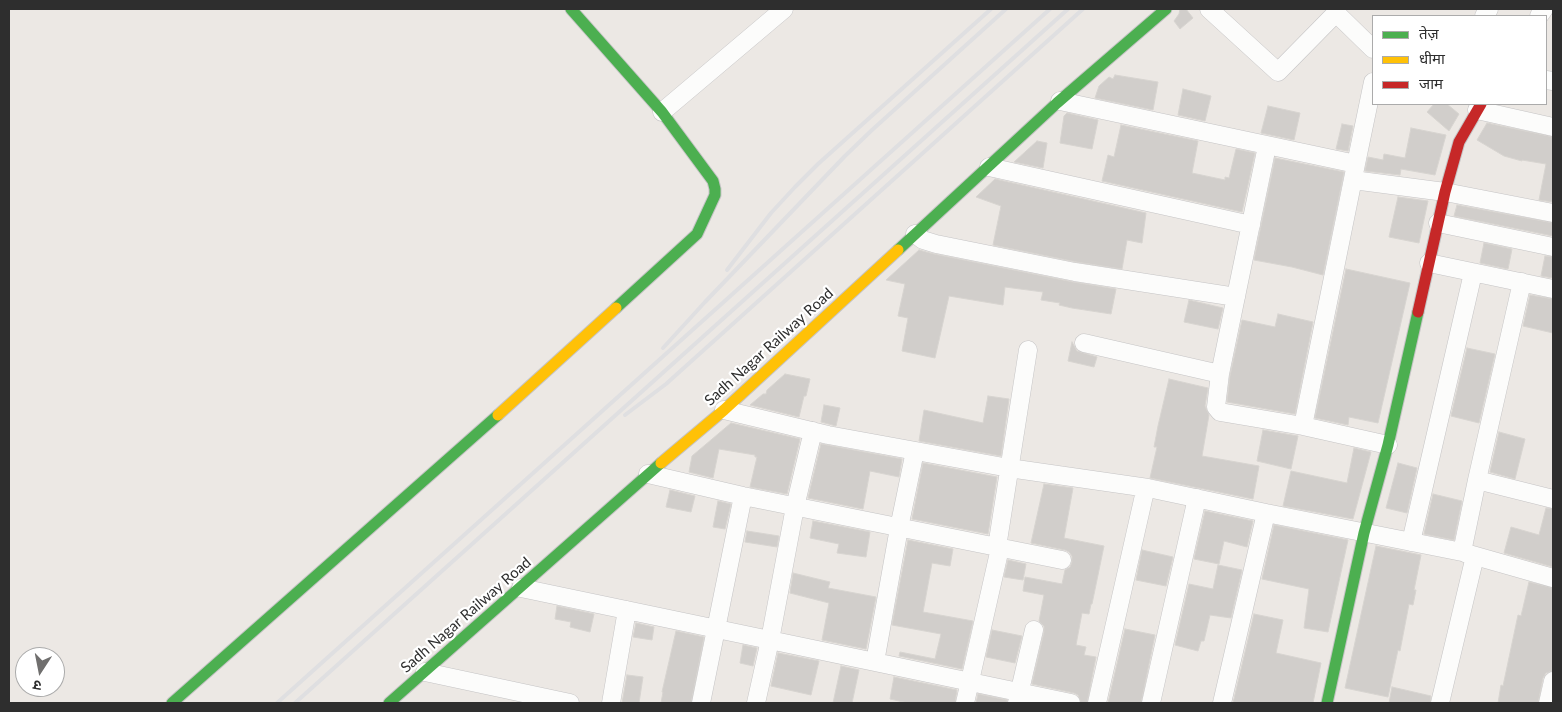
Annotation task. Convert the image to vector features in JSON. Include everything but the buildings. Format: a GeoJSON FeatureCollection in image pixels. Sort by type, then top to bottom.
{"type":"FeatureCollection","features":[{"type":"Feature","properties":{"kind":"street"},"geometry":{"type":"LineString","coordinates":[[172,703],[476,436],[697,234],[714,198],[713,181],[662,112],[571,9]]}},
{"type":"Feature","properties":{"kind":"street"},"geometry":{"type":"LineString","coordinates":[[662,112],[784,9]]}},
{"type":"Feature","properties":{"kind":"street","name":"Sadh Nagar Railway Road"},"geometry":{"type":"LineString","coordinates":[[389,703],[648,474],[724,410],[1060,101],[1166,9]]}},
{"type":"Feature","properties":{"kind":"street"},"geometry":{"type":"LineString","coordinates":[[1209,9],[1278,72],[1337,11],[1372,48]]}},
{"type":"Feature","properties":{"kind":"street"},"geometry":{"type":"LineString","coordinates":[[1303,426],[1372,87]]}},
{"type":"Feature","properties":{"kind":"street"},"geometry":{"type":"LineString","coordinates":[[1060,101],[1267,146],[1355,172],[1553,213]]}},
{"type":"Feature","properties":{"kind":"street"},"geometry":{"type":"LineString","coordinates":[[1327,703],[1364,533],[1388,445],[1445,192],[1459,142],[1479,107],[1553,127]]}},
{"type":"Feature","properties":{"kind":"street"},"geometry":{"type":"LineString","coordinates":[[1267,146],[1220,374],[1215,404],[1217,410],[1303,426],[1388,445]]}},
{"type":"Feature","properties":{"kind":"street"},"geometry":{"type":"LineString","coordinates":[[989,166],[1251,225]]}},
{"type":"Feature","properties":{"kind":"street"},"geometry":{"type":"LineString","coordinates":[[1438,223],[1553,247]]}},
{"type":"Feature","properties":{"kind":"street"},"geometry":{"type":"LineString","coordinates":[[915,234],[923,240],[936,244],[1075,272],[1236,297]]}},
{"type":"Feature","properties":{"kind":"street"},"geometry":{"type":"LineString","coordinates":[[1429,263],[1553,289]]}},
{"type":"Feature","properties":{"kind":"street"},"geometry":{"type":"LineString","coordinates":[[1411,542],[1473,273]]}},
{"type":"Feature","properties":{"kind":"street"},"geometry":{"type":"LineString","coordinates":[[1440,703],[1468,554],[1477,480],[1522,282]]}},
{"type":"Feature","properties":{"kind":"street"},"geometry":{"type":"LineString","coordinates":[[1084,343],[1220,374]]}},
{"type":"Feature","properties":{"kind":"street"},"geometry":{"type":"LineString","coordinates":[[965,703],[999,547],[1028,350]]}},
{"type":"Feature","properties":{"kind":"street"},"geometry":{"type":"LineString","coordinates":[[724,410],[813,432],[1010,468],[1147,488],[1197,498],[1468,554],[1553,578]]}},
{"type":"Feature","properties":{"kind":"street"},"geometry":{"type":"LineString","coordinates":[[756,703],[795,506],[813,432]]}},
{"type":"Feature","properties":{"kind":"street"},"geometry":{"type":"LineString","coordinates":[[875,662],[899,528],[916,451]]}},
{"type":"Feature","properties":{"kind":"street"},"geometry":{"type":"LineString","coordinates":[[648,474],[743,496],[1062,560]]}},
{"type":"Feature","properties":{"kind":"street"},"geometry":{"type":"LineString","coordinates":[[1477,480],[1553,499]]}},
{"type":"Feature","properties":{"kind":"street"},"geometry":{"type":"LineString","coordinates":[[1098,703],[1147,488]]}},
{"type":"Feature","properties":{"kind":"street"},"geometry":{"type":"LineString","coordinates":[[701,703],[743,496]]}},
{"type":"Feature","properties":{"kind":"street"},"geometry":{"type":"LineString","coordinates":[[1151,703],[1197,498]]}},
{"type":"Feature","properties":{"kind":"street"},"geometry":{"type":"LineString","coordinates":[[1222,703],[1266,513]]}},
{"type":"Feature","properties":{"kind":"street"},"geometry":{"type":"LineString","coordinates":[[521,588],[969,682],[1018,698],[1071,703]]}},
{"type":"Feature","properties":{"kind":"street"},"geometry":{"type":"LineString","coordinates":[[611,703],[628,610]]}},
{"type":"Feature","properties":{"kind":"street"},"geometry":{"type":"LineString","coordinates":[[1018,698],[1034,630]]}},
{"type":"Feature","properties":{"kind":"street"},"geometry":{"type":"LineString","coordinates":[[425,672],[512,697],[570,703]]}},
{"type":"Feature","properties":{"kind":"street"},"geometry":{"type":"LineString","coordinates":[[1548,703],[1553,680]]}},
{"type":"Feature","properties":{"kind":"railway"},"geometry":{"type":"LineString","coordinates":[[727,270],[771,213],[818,164],[991,9]]}},
{"type":"Feature","properties":{"kind":"railway"},"geometry":{"type":"LineString","coordinates":[[663,348],[845,156],[1006,9]]}},
{"type":"Feature","properties":{"kind":"railway"},"geometry":{"type":"LineString","coordinates":[[277,703],[1050,9]]}},
{"type":"Feature","properties":{"kind":"railway"},"geometry":{"type":"LineString","coordinates":[[295,703],[1068,9]]}},
{"type":"Feature","properties":{"kind":"railway"},"geometry":{"type":"LineString","coordinates":[[625,415],[666,384],[1083,9]]}},
{"type":"Feature","properties":{"kind":"traffic: fast"},"geometry":{"type":"LineString","coordinates":[[571,9],[662,112],[713,181],[715,189],[715,195],[697,234],[616,308]]}},
{"type":"Feature","properties":{"kind":"traffic: fast"},"geometry":{"type":"LineString","coordinates":[[898,250],[1057,103],[1166,9]]}},
{"type":"Feature","properties":{"kind":"traffic: fast"},"geometry":{"type":"LineString","coordinates":[[1327,703],[1364,533],[1388,445],[1418,312]]}},
{"type":"Feature","properties":{"kind":"traffic: fast"},"geometry":{"type":"LineString","coordinates":[[172,703],[498,415]]}},
{"type":"Feature","properties":{"kind":"traffic: fast"},"geometry":{"type":"LineString","coordinates":[[389,703],[661,463]]}},
{"type":"Feature","properties":{"kind":"traffic: slow"},"geometry":{"type":"LineString","coordinates":[[661,463],[724,410],[898,250]]}},
{"type":"Feature","properties":{"kind":"traffic: slow"},"geometry":{"type":"LineString","coordinates":[[498,415],[616,308]]}},
{"type":"Feature","properties":{"kind":"traffic: jam"},"geometry":{"type":"LineString","coordinates":[[1418,312],[1445,192],[1459,142],[1480,105]]}}]}
